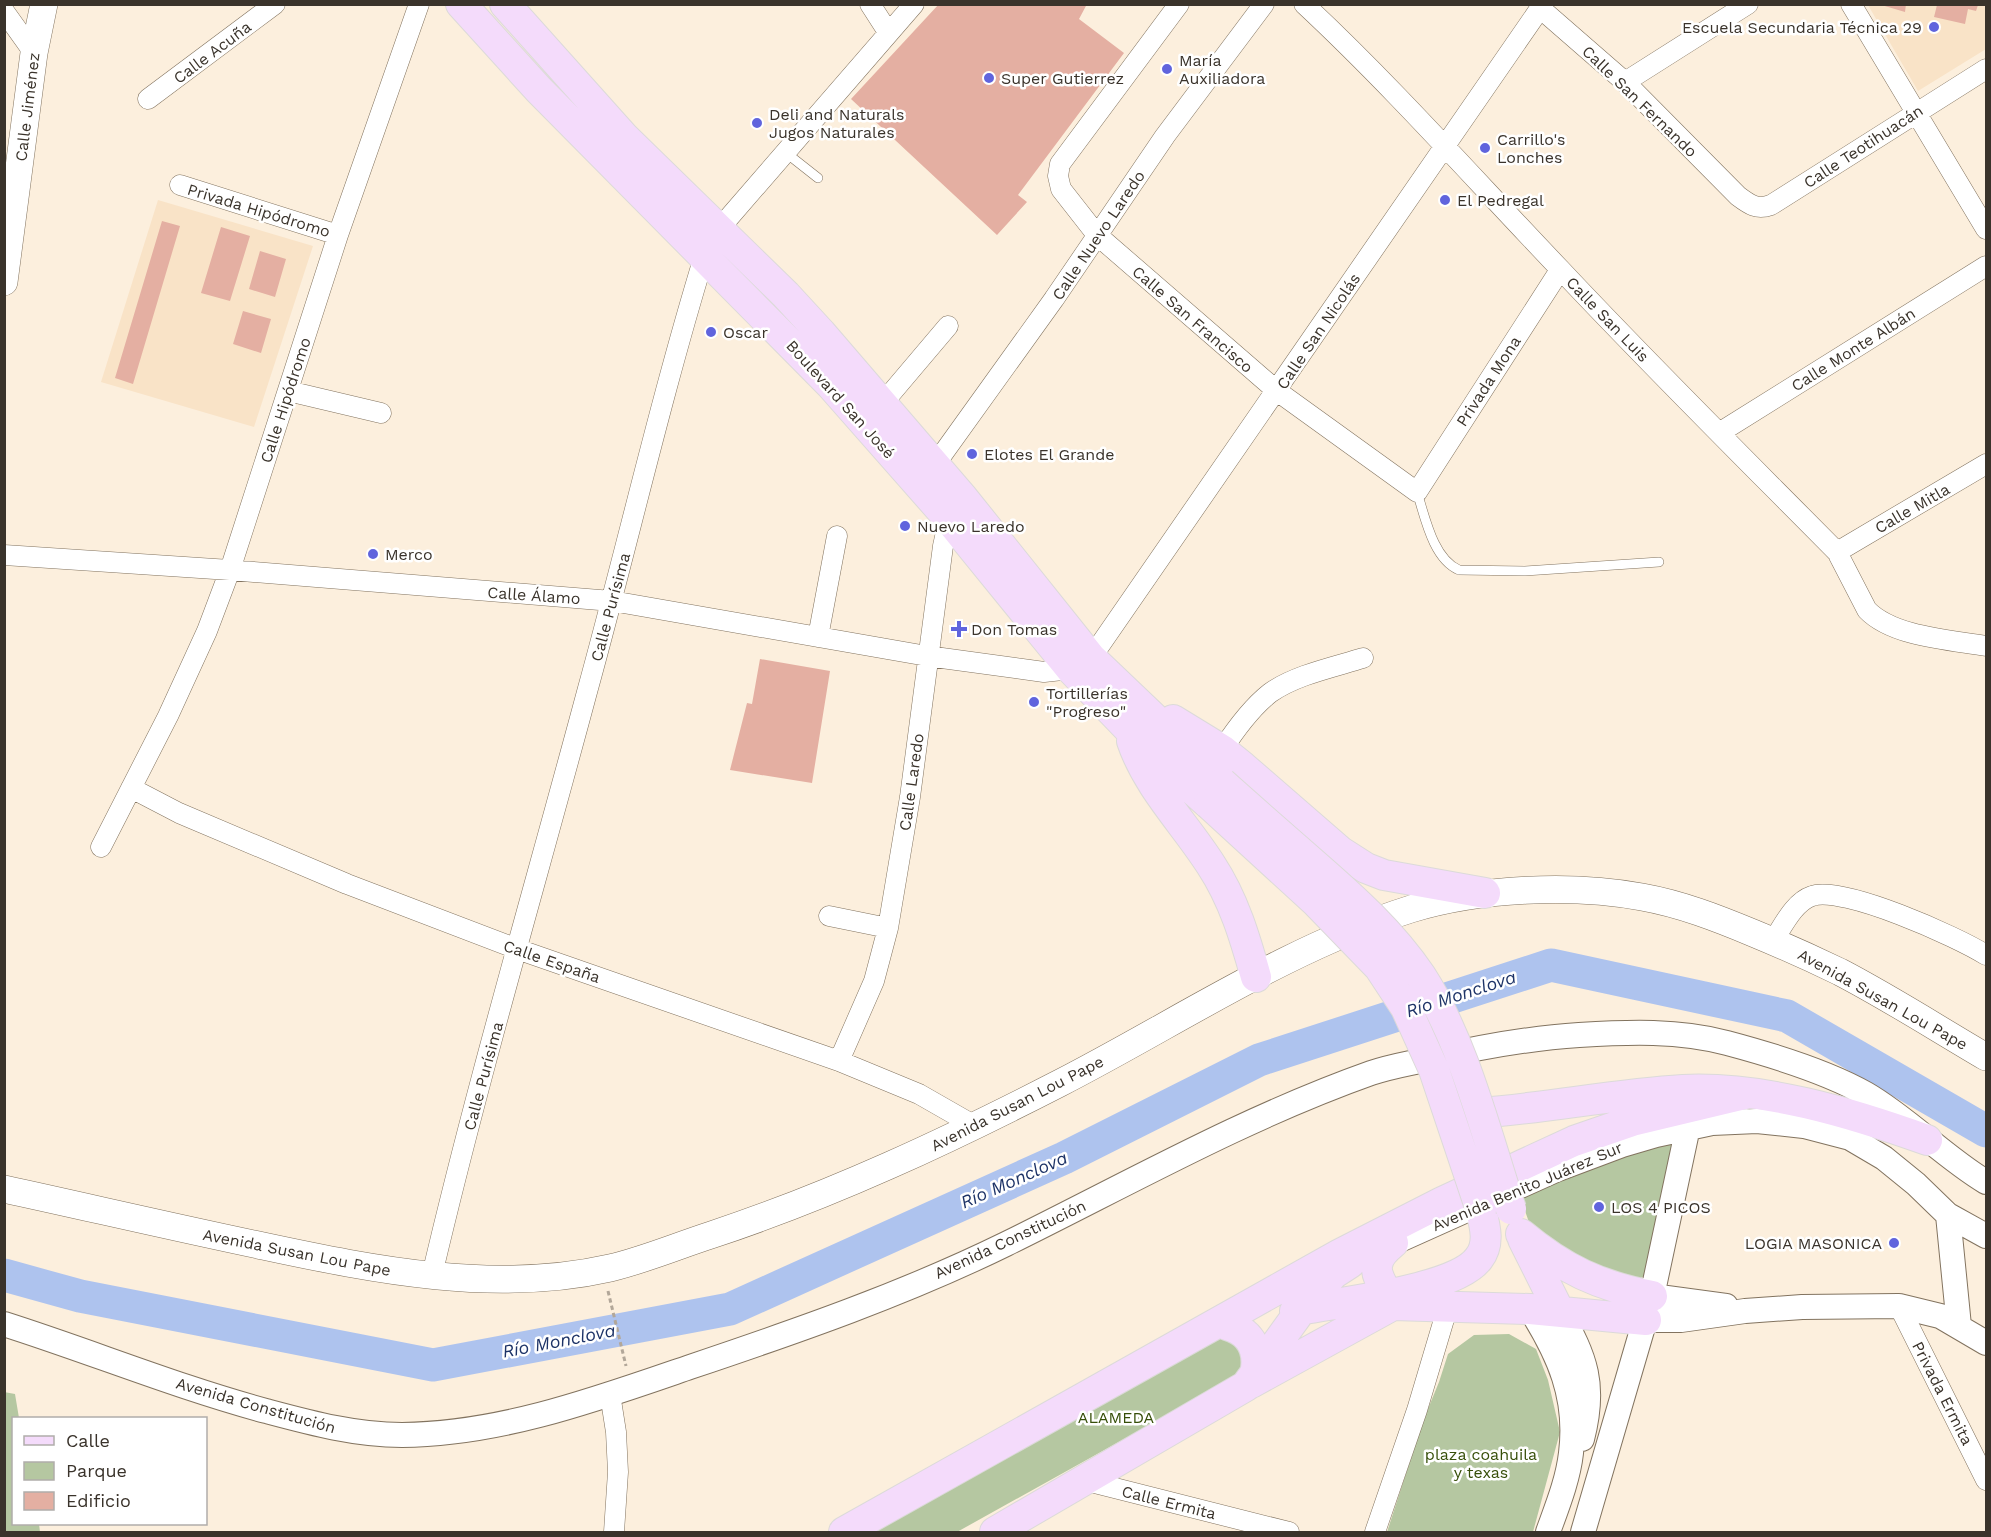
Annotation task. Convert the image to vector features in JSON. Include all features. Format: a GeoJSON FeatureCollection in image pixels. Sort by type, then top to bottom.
{"type":"FeatureCollection","features":[{"type":"Feature","properties":{"kind":"main road","name":"Calle Jiménez"},"geometry":{"type":"LineString","coordinates":[[4,282],[10,197],[33,53],[44,4]]}},
{"type":"Feature","properties":{"kind":"main road","name":"Boulevard San José"},"geometry":{"type":"LineString","coordinates":[[461,4],[539,90],[926,476],[956,509],[1081,663],[1133,717],[1215,794]]}},
{"type":"Feature","properties":{"kind":"main road","name":"Boulevard San José"},"geometry":{"type":"LineString","coordinates":[[505,4],[624,137],[786,295],[882,404],[926,476]]}},
{"type":"Feature","properties":{"kind":"main road"},"geometry":{"type":"LineString","coordinates":[[734,286],[786,295],[800,352]]}},
{"type":"Feature","properties":{"kind":"main road"},"geometry":{"type":"LineString","coordinates":[[1256,977],[1240,921],[1226,891],[1189,832],[1148,778],[1139,761],[1133,717],[1176,722],[1222,750],[1341,852],[1366,868],[1384,875],[1485,894]]}},
{"type":"Feature","properties":{"kind":"main road"},"geometry":{"type":"LineString","coordinates":[[1215,794],[1360,904],[1398,946],[1421,977],[1444,1018],[1460,1057],[1516,1222],[1559,1311]]}},
{"type":"Feature","properties":{"kind":"main road","name":"Avenida Benito Juárez Sur"},"geometry":{"type":"LineString","coordinates":[[844,1533],[1217,1327],[1301,1310],[1391,1300],[1409,1291],[1440,1281],[1474,1264],[1482,1253],[1486,1240],[1481,1210],[1434,1070],[1401,1000],[1379,967],[1215,794]]}},
{"type":"Feature","properties":{"kind":"main road","name":"Avenida Susan Lou Pape"},"geometry":{"type":"LineString","coordinates":[[4,1189],[363,1267],[475,1278],[529,1278],[603,1269],[757,1220],[851,1183],[975,1126],[1075,1076],[1256,977],[1337,937],[1417,907],[1485,894],[1570,890],[1636,896],[1678,905],[1773,941],[1841,973],[1902,1006],[1986,1057]]}},
{"type":"Feature","properties":{"kind":"main road"},"geometry":{"type":"LineString","coordinates":[[1479,1113],[1685,1090],[1745,1094],[1823,1108],[1888,1126],[1927,1140]]}},
{"type":"Feature","properties":{"kind":"main road"},"geometry":{"type":"LineString","coordinates":[[1217,1327],[1350,1249],[1442,1202],[1574,1141],[1632,1121],[1745,1094]]}},
{"type":"Feature","properties":{"kind":"main road"},"geometry":{"type":"LineString","coordinates":[[1516,1222],[1544,1253],[1595,1282],[1623,1291],[1649,1308]]}},
{"type":"Feature","properties":{"kind":"main road"},"geometry":{"type":"LineString","coordinates":[[1251,1378],[1301,1310],[1341,1269],[1393,1243]]}},
{"type":"Feature","properties":{"kind":"main road"},"geometry":{"type":"LineString","coordinates":[[1391,1300],[1376,1266],[1379,1256],[1393,1243]]}},
{"type":"Feature","properties":{"kind":"main road"},"geometry":{"type":"LineString","coordinates":[[995,1533],[1251,1378],[1391,1300],[1448,1306],[1559,1311],[1649,1308]]}},
{"type":"Feature","properties":{"kind":"main road"},"geometry":{"type":"LineString","coordinates":[[1217,1327],[1245,1333],[1252,1341],[1257,1360],[1251,1378]]}},
{"type":"Feature","properties":{"kind":"street","name":"Calle Acuña"},"geometry":{"type":"LineString","coordinates":[[148,99],[275,4]]}},
{"type":"Feature","properties":{"kind":"street","name":"Calle Hipódromo"},"geometry":{"type":"LineString","coordinates":[[131,788],[188,674],[230,570],[338,235],[419,4]]}},
{"type":"Feature","properties":{"kind":"street"},"geometry":{"type":"LineString","coordinates":[[870,4],[888,32]]}},
{"type":"Feature","properties":{"kind":"street","name":"Calle Purísima"},"geometry":{"type":"LineString","coordinates":[[432,1275],[480,1086],[612,601],[648,455],[704,257],[719,229],[914,4]]}},
{"type":"Feature","properties":{"kind":"street","name":"Calle San Francisco"},"geometry":{"type":"LineString","coordinates":[[1179,4],[1060,164],[1058,176],[1060,189],[1097,235],[1277,391],[1417,492]]}},
{"type":"Feature","properties":{"kind":"street","name":"Calle Nuevo Laredo"},"geometry":{"type":"LineString","coordinates":[[926,476],[1054,299],[1165,136],[1264,4]]}},
{"type":"Feature","properties":{"kind":"street","name":"Calle San Luis"},"geometry":{"type":"LineString","coordinates":[[1304,4],[1445,145],[1560,270],[1837,552],[1867,610],[1881,621],[1907,632],[1986,646]]}},
{"type":"Feature","properties":{"kind":"street"},"geometry":{"type":"LineString","coordinates":[[1625,82],[1748,4]]}},
{"type":"Feature","properties":{"kind":"street"},"geometry":{"type":"LineString","coordinates":[[1851,4],[1986,229]]}},
{"type":"Feature","properties":{"kind":"street","name":"Calle San Nicolás"},"geometry":{"type":"LineString","coordinates":[[1081,663],[1277,391],[1542,6]]}},
{"type":"Feature","properties":{"kind":"street","name":"Calle San Fernando"},"geometry":{"type":"LineString","coordinates":[[1542,6],[1625,82],[1738,196]]}},
{"type":"Feature","properties":{"kind":"street"},"geometry":{"type":"LineString","coordinates":[[4,11],[33,53]]}},
{"type":"Feature","properties":{"kind":"street","name":"Calle Teotihuacán"},"geometry":{"type":"LineString","coordinates":[[1738,196],[1752,206],[1771,205],[1986,69]]}},
{"type":"Feature","properties":{"kind":"street","name":"Privada Hipódromo"},"geometry":{"type":"LineString","coordinates":[[180,185],[338,235]]}},
{"type":"Feature","properties":{"kind":"street","name":"Calle Monte Albán"},"geometry":{"type":"LineString","coordinates":[[1719,433],[1986,266]]}},
{"type":"Feature","properties":{"kind":"street","name":"Privada Mona"},"geometry":{"type":"LineString","coordinates":[[1417,492],[1560,270]]}},
{"type":"Feature","properties":{"kind":"street"},"geometry":{"type":"LineString","coordinates":[[882,404],[948,326]]}},
{"type":"Feature","properties":{"kind":"street"},"geometry":{"type":"LineString","coordinates":[[288,391],[381,413]]}},
{"type":"Feature","properties":{"kind":"street","name":"Calle Mitla"},"geometry":{"type":"LineString","coordinates":[[1837,552],[1986,464]]}},
{"type":"Feature","properties":{"kind":"street","name":"Calle Laredo"},"geometry":{"type":"LineString","coordinates":[[839,1061],[874,981],[888,928],[910,797],[943,546],[956,509]]}},
{"type":"Feature","properties":{"kind":"street"},"geometry":{"type":"LineString","coordinates":[[818,637],[837,536]]}},
{"type":"Feature","properties":{"kind":"street","name":"Calle Álamo"},"geometry":{"type":"LineString","coordinates":[[4,555],[230,570],[612,601],[927,656],[1044,672],[1081,663]]}},
{"type":"Feature","properties":{"kind":"street"},"geometry":{"type":"LineString","coordinates":[[1222,750],[1241,723],[1271,693],[1317,672],[1363,658]]}},
{"type":"Feature","properties":{"kind":"street"},"geometry":{"type":"LineString","coordinates":[[100,847],[131,788]]}},
{"type":"Feature","properties":{"kind":"street","name":"Calle España"},"geometry":{"type":"LineString","coordinates":[[131,788],[179,813],[347,884],[517,949],[839,1061],[919,1094],[975,1126]]}},
{"type":"Feature","properties":{"kind":"street"},"geometry":{"type":"LineString","coordinates":[[1773,941],[1800,904],[1812,896],[1827,894],[1888,910],[1932,927],[1986,955]]}},
{"type":"Feature","properties":{"kind":"street"},"geometry":{"type":"LineString","coordinates":[[829,916],[888,928]]}},
{"type":"Feature","properties":{"kind":"street","name":"Avenida Constitución"},"geometry":{"type":"LineString","coordinates":[[4,1324],[218,1398],[324,1427],[401,1435],[515,1422],[620,1391],[856,1309],[1000,1247],[1152,1170],[1288,1106],[1365,1075],[1492,1045],[1566,1036],[1631,1032],[1678,1035],[1722,1041],[1779,1059],[1867,1095],[1986,1182]]}},
{"type":"Feature","properties":{"kind":"street","name":"Avenida Benito Juárez Sur"},"geometry":{"type":"LineString","coordinates":[[1393,1243],[1558,1169],[1622,1145],[1688,1127],[1712,1123],[1757,1121],[1804,1126],[1850,1138],[1884,1158],[1916,1184],[1948,1215],[1986,1236]]}},
{"type":"Feature","properties":{"kind":"street"},"geometry":{"type":"LineString","coordinates":[[1583,1533],[1649,1308],[1688,1127]]}},
{"type":"Feature","properties":{"kind":"street"},"geometry":{"type":"LineString","coordinates":[[1948,1215],[1959,1326]]}},
{"type":"Feature","properties":{"kind":"street"},"geometry":{"type":"LineString","coordinates":[[1649,1308],[1721,1305],[1745,1311],[1802,1307],[1899,1306],[1940,1317],[1986,1343]]}},
{"type":"Feature","properties":{"kind":"street"},"geometry":{"type":"LineString","coordinates":[[1375,1533],[1417,1410],[1448,1306]]}},
{"type":"Feature","properties":{"kind":"street","name":"Privada Ermita"},"geometry":{"type":"LineString","coordinates":[[1899,1306],[1986,1480]]}},
{"type":"Feature","properties":{"kind":"street"},"geometry":{"type":"LineString","coordinates":[[1530,1309],[1560,1363],[1569,1392],[1572,1423],[1571,1453],[1565,1483]]}},
{"type":"Feature","properties":{"kind":"street"},"geometry":{"type":"LineString","coordinates":[[1559,1311],[1575,1339],[1615,1426]]}},
{"type":"Feature","properties":{"kind":"street"},"geometry":{"type":"LineString","coordinates":[[1548,1533],[1565,1483],[1579,1452],[1586,1424],[1589,1393],[1586,1366]]}},
{"type":"Feature","properties":{"kind":"street"},"geometry":{"type":"LineString","coordinates":[[614,1533],[618,1472],[616,1432],[620,1391]]}},
{"type":"Feature","properties":{"kind":"street","name":"Calle Ermita"},"geometry":{"type":"LineString","coordinates":[[1083,1480],[1289,1533]]}},
{"type":"Feature","properties":{"kind":"lane"},"geometry":{"type":"LineString","coordinates":[[785,152],[818,178]]}},
{"type":"Feature","properties":{"kind":"lane"},"geometry":{"type":"LineString","coordinates":[[1417,492],[1436,545],[1450,566],[1459,570],[1525,571],[1659,562]]}},
{"type":"Feature","properties":{"kind":"path"},"geometry":{"type":"LineString","coordinates":[[603,1269],[620,1391]]}},
{"type":"Feature","properties":{"kind":"shaded area","name":"Escuela Secundaria Técnica 29"},"geometry":{"type":"Polygon","coordinates":[[[1868,5],[1986,5],[1986,49],[1918,91],[1868,5]]]}},
{"type":"Feature","properties":{"kind":"shaded area"},"geometry":{"type":"Polygon","coordinates":[[[158,200],[313,246],[254,427],[101,382],[158,200]]]}},
{"type":"Feature","properties":{"kind":"green space"},"geometry":{"type":"Polygon","coordinates":[[[1672,1142],[1646,1275],[1634,1282],[1603,1270],[1531,1228],[1523,1205],[1523,1195],[1602,1161],[1672,1142]]]}},
{"type":"Feature","properties":{"kind":"green space","name":"plaza coahuila y texas"},"geometry":{"type":"Polygon","coordinates":[[[1509,1334],[1536,1349],[1548,1380],[1560,1432],[1533,1532],[1387,1532],[1423,1421],[1448,1354],[1474,1335],[1509,1334]]]}},
{"type":"Feature","properties":{"kind":"green space","name":"ALAMEDA"},"geometry":{"type":"Polygon","coordinates":[[[1212,1337],[1237,1341],[1244,1363],[1237,1374],[1196,1399],[957,1532],[863,1532],[1212,1337]]]}},
{"type":"Feature","properties":{"kind":"green space"},"geometry":{"type":"Polygon","coordinates":[[[4,1392],[15,1394],[19,1417],[12,1417],[12,1525],[39,1525],[40,1532],[5,1532],[4,1392]]]}},
{"type":"Feature","properties":{"kind":"building"},"geometry":{"type":"Polygon","coordinates":[[[939,4],[1087,4],[1079,19],[1124,53],[1018,195],[1027,202],[997,235],[851,99],[939,4]]]}},
{"type":"Feature","properties":{"kind":"building"},"geometry":{"type":"Polygon","coordinates":[[[1878,4],[1906,4],[1905,12],[1878,4]]]}},
{"type":"Feature","properties":{"kind":"building"},"geometry":{"type":"Polygon","coordinates":[[[1937,5],[1978,5],[1976,11],[1968,9],[1965,24],[1934,17],[1937,5]]]}},
{"type":"Feature","properties":{"kind":"building"},"geometry":{"type":"Polygon","coordinates":[[[162,221],[180,226],[133,384],[115,378],[162,221]]]}},
{"type":"Feature","properties":{"kind":"building"},"geometry":{"type":"Polygon","coordinates":[[[221,227],[250,236],[230,301],[201,293],[221,227]]]}},
{"type":"Feature","properties":{"kind":"building"},"geometry":{"type":"Polygon","coordinates":[[[260,251],[286,259],[275,297],[249,289],[260,251]]]}},
{"type":"Feature","properties":{"kind":"building"},"geometry":{"type":"Polygon","coordinates":[[[243,311],[271,319],[261,353],[233,344],[243,311]]]}},
{"type":"Feature","properties":{"kind":"building"},"geometry":{"type":"Polygon","coordinates":[[[760,659],[830,671],[812,783],[730,770],[747,703],[752,704],[760,659]]]}},
{"type":"Feature","properties":{"kind":"waterway","name":"Río Monclova"},"geometry":{"type":"LineString","coordinates":[[4,1275],[80,1296],[433,1365],[730,1309],[1064,1158],[1259,1060],[1551,965],[1787,1016],[1986,1131]]}},
{"type":"Feature","properties":{"kind":"place","name":"Escuela Secundaria Técnica 29"},"geometry":{"type":"Point","coordinates":[1934,27]}},
{"type":"Feature","properties":{"kind":"place","name":"María Auxiliadora"},"geometry":{"type":"Point","coordinates":[1167,69]}},
{"type":"Feature","properties":{"kind":"place","name":"Super Gutierrez"},"geometry":{"type":"Point","coordinates":[989,78]}},
{"type":"Feature","properties":{"kind":"place","name":"Deli and Naturals Jugos Naturales"},"geometry":{"type":"Point","coordinates":[757,123]}},
{"type":"Feature","properties":{"kind":"place","name":"Carrillo's Lonches"},"geometry":{"type":"Point","coordinates":[1485,148]}},
{"type":"Feature","properties":{"kind":"place","name":"El Pedregal"},"geometry":{"type":"Point","coordinates":[1445,200]}},
{"type":"Feature","properties":{"kind":"place","name":"Oscar"},"geometry":{"type":"Point","coordinates":[711,332]}},
{"type":"Feature","properties":{"kind":"place","name":"Elotes El Grande"},"geometry":{"type":"Point","coordinates":[972,454]}},
{"type":"Feature","properties":{"kind":"place","name":"Nuevo Laredo"},"geometry":{"type":"Point","coordinates":[905,526]}},
{"type":"Feature","properties":{"kind":"place","name":"Merco"},"geometry":{"type":"Point","coordinates":[373,554]}},
{"type":"Feature","properties":{"kind":"place","name":"Don Tomas"},"geometry":{"type":"Point","coordinates":[959,629]}},
{"type":"Feature","properties":{"kind":"place","name":"Tortillerías \"Progreso\""},"geometry":{"type":"Point","coordinates":[1034,702]}},
{"type":"Feature","properties":{"kind":"place","name":"LOS 4 PICOS"},"geometry":{"type":"Point","coordinates":[1599,1207]}},
{"type":"Feature","properties":{"kind":"place","name":"LOGIA MASONICA"},"geometry":{"type":"Point","coordinates":[1894,1243]}}]}
